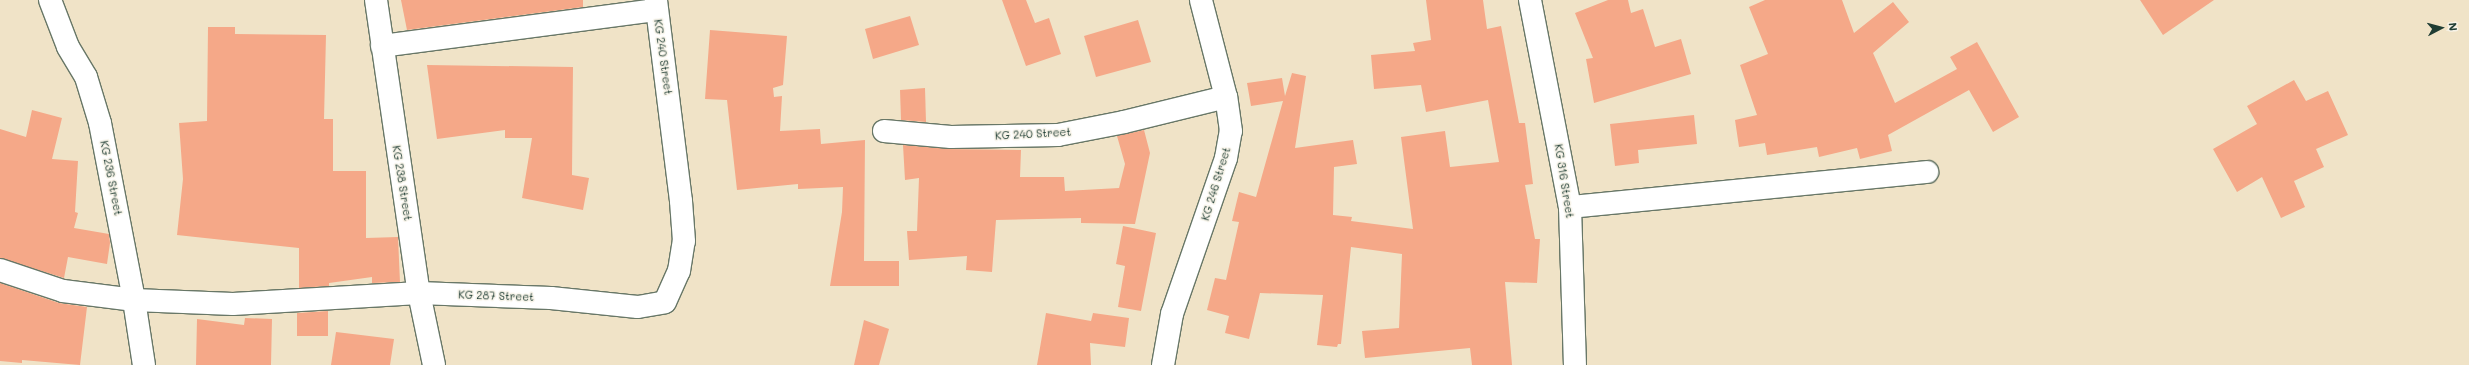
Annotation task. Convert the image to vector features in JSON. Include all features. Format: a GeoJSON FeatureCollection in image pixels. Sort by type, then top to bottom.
{"type":"FeatureCollection","features":[{"type":"Feature","properties":{"kind":"street","name":"KG 236 Street"},"geometry":{"type":"LineString","coordinates":[[50,0],[68,47],[86,77],[100,123],[134,300],[144,365]]}},
{"type":"Feature","properties":{"kind":"street","name":"KG 238 Street"},"geometry":{"type":"LineString","coordinates":[[376,0],[419,294],[434,365]]}},
{"type":"Feature","properties":{"kind":"street","name":"KG 246 Street"},"geometry":{"type":"LineString","coordinates":[[1163,365],[1172,314],[1226,158],[1230,131],[1226,97],[1201,0]]}},
{"type":"Feature","properties":{"kind":"street","name":"KG 316 Street"},"geometry":{"type":"LineString","coordinates":[[1530,0],[1570,207],[1575,365]]}},
{"type":"Feature","properties":{"kind":"street"},"geometry":{"type":"LineString","coordinates":[[382,46],[656,5]]}},
{"type":"Feature","properties":{"kind":"street","name":"KG 240 Street"},"geometry":{"type":"LineString","coordinates":[[656,5],[671,114]]}},
{"type":"Feature","properties":{"kind":"street","name":"KG 240 Street"},"geometry":{"type":"LineString","coordinates":[[884,131],[951,137],[1058,135],[1124,122],[1226,97]]}},
{"type":"Feature","properties":{"kind":"street","name":"KG 287 Street"},"geometry":{"type":"LineString","coordinates":[[0,270],[63,291],[134,300],[233,304],[419,294],[551,298],[638,307],[665,302],[679,271],[684,241],[671,114]]}},
{"type":"Feature","properties":{"kind":"street"},"geometry":{"type":"LineString","coordinates":[[1570,207],[1927,172]]}},
{"type":"Feature","properties":{"kind":"building"},"geometry":{"type":"Polygon","coordinates":[[[401,0],[583,0],[583,7],[407,30],[401,0]]]}},
{"type":"Feature","properties":{"kind":"building"},"geometry":{"type":"Polygon","coordinates":[[[1002,0],[1026,0],[1035,23],[1049,18],[1061,54],[1026,66],[1002,0]]]}},
{"type":"Feature","properties":{"kind":"building"},"geometry":{"type":"Polygon","coordinates":[[[1426,0],[1483,0],[1487,29],[1501,26],[1519,123],[1525,123],[1533,184],[1525,185],[1535,239],[1540,239],[1537,283],[1505,282],[1512,365],[1472,365],[1470,348],[1365,358],[1362,331],[1399,328],[1402,254],[1351,247],[1341,344],[1338,344],[1337,347],[1317,345],[1323,295],[1260,293],[1249,339],[1225,333],[1229,316],[1207,310],[1215,278],[1226,280],[1239,222],[1232,221],[1239,192],[1256,197],[1283,101],[1251,106],[1247,83],[1282,78],[1285,96],[1292,73],[1306,76],[1295,148],[1353,140],[1357,164],[1334,167],[1333,215],[1352,217],[1351,221],[1413,229],[1401,137],[1445,131],[1450,167],[1499,162],[1488,100],[1426,112],[1421,85],[1374,89],[1371,55],[1415,51],[1413,43],[1431,40],[1426,0]]]}},
{"type":"Feature","properties":{"kind":"building"},"geometry":{"type":"Polygon","coordinates":[[[1608,0],[1628,0],[1631,13],[1643,9],[1655,47],[1681,39],[1691,74],[1594,103],[1586,59],[1593,58],[1575,13],[1608,0]]]}},
{"type":"Feature","properties":{"kind":"building"},"geometry":{"type":"Polygon","coordinates":[[[1765,0],[1842,0],[1854,33],[1893,2],[1909,22],[1873,53],[1895,103],[1957,69],[1950,57],[1977,42],[2019,117],[1993,132],[1969,90],[1888,135],[1892,151],[1860,159],[1857,148],[1819,157],[1817,147],[1767,155],[1765,143],[1739,147],[1735,120],[1757,115],[1740,65],[1768,54],[1749,7],[1765,0]]]}},
{"type":"Feature","properties":{"kind":"building"},"geometry":{"type":"Polygon","coordinates":[[[2140,0],[2214,0],[2163,35],[2140,0]]]}},
{"type":"Feature","properties":{"kind":"building"},"geometry":{"type":"Polygon","coordinates":[[[910,16],[919,45],[873,59],[865,29],[910,16]]]}},
{"type":"Feature","properties":{"kind":"building"},"geometry":{"type":"Polygon","coordinates":[[[1138,20],[1151,62],[1096,77],[1084,36],[1138,20]]]}},
{"type":"Feature","properties":{"kind":"building"},"geometry":{"type":"Polygon","coordinates":[[[208,27],[235,27],[235,34],[326,35],[324,119],[333,119],[333,171],[366,171],[366,238],[398,237],[400,282],[372,283],[372,277],[329,283],[329,286],[299,288],[299,248],[177,235],[183,179],[179,123],[207,121],[208,27]]]}},
{"type":"Feature","properties":{"kind":"building"},"geometry":{"type":"Polygon","coordinates":[[[710,30],[787,36],[783,85],[773,88],[774,97],[782,96],[780,131],[820,129],[821,144],[865,140],[864,261],[899,261],[899,286],[830,286],[842,212],[843,187],[798,189],[798,184],[737,190],[727,100],[705,99],[710,30]]]}},
{"type":"Feature","properties":{"kind":"building"},"geometry":{"type":"Polygon","coordinates":[[[427,65],[573,67],[572,175],[589,178],[583,210],[522,198],[532,138],[505,138],[505,130],[437,139],[427,65]]]}},
{"type":"Feature","properties":{"kind":"building"},"geometry":{"type":"Polygon","coordinates":[[[2294,80],[2306,101],[2328,91],[2348,135],[2316,149],[2324,167],[2294,181],[2305,207],[2281,218],[2262,177],[2237,192],[2213,149],[2257,124],[2247,106],[2294,80]]]}},
{"type":"Feature","properties":{"kind":"building"},"geometry":{"type":"Polygon","coordinates":[[[925,88],[926,122],[901,120],[900,90],[925,88]]]}},
{"type":"Feature","properties":{"kind":"building"},"geometry":{"type":"Polygon","coordinates":[[[32,110],[62,118],[52,159],[78,161],[75,212],[78,213],[74,228],[109,234],[110,243],[107,264],[68,257],[64,278],[0,258],[0,129],[26,137],[32,110]]]}},
{"type":"Feature","properties":{"kind":"building"},"geometry":{"type":"Polygon","coordinates":[[[1694,115],[1697,144],[1638,150],[1639,163],[1615,166],[1610,124],[1694,115]]]}},
{"type":"Feature","properties":{"kind":"building"},"geometry":{"type":"Polygon","coordinates":[[[1144,130],[1150,153],[1135,224],[1081,223],[1081,218],[996,220],[992,272],[966,270],[967,256],[909,260],[907,231],[917,231],[919,178],[905,180],[903,145],[950,149],[1021,150],[1020,177],[1064,177],[1065,191],[1119,188],[1125,164],[1117,136],[1144,130]]]}},
{"type":"Feature","properties":{"kind":"building"},"geometry":{"type":"Polygon","coordinates":[[[1123,226],[1156,233],[1141,311],[1118,307],[1125,266],[1116,264],[1123,226]]]}},
{"type":"Feature","properties":{"kind":"building"},"geometry":{"type":"Polygon","coordinates":[[[0,283],[59,303],[87,307],[80,365],[22,360],[22,363],[0,361],[0,283]]]}},
{"type":"Feature","properties":{"kind":"building"},"geometry":{"type":"Polygon","coordinates":[[[328,311],[328,336],[297,336],[297,313],[328,311]]]}},
{"type":"Feature","properties":{"kind":"building"},"geometry":{"type":"Polygon","coordinates":[[[1046,313],[1091,321],[1093,313],[1129,318],[1125,347],[1090,343],[1091,365],[1037,365],[1046,313]]]}},
{"type":"Feature","properties":{"kind":"building"},"geometry":{"type":"Polygon","coordinates":[[[245,318],[272,319],[271,365],[196,365],[197,319],[244,325],[245,318]]]}},
{"type":"Feature","properties":{"kind":"building"},"geometry":{"type":"Polygon","coordinates":[[[864,320],[889,329],[879,365],[854,365],[864,320]]]}},
{"type":"Feature","properties":{"kind":"building"},"geometry":{"type":"Polygon","coordinates":[[[336,332],[394,339],[390,365],[331,365],[336,332]]]}}]}
